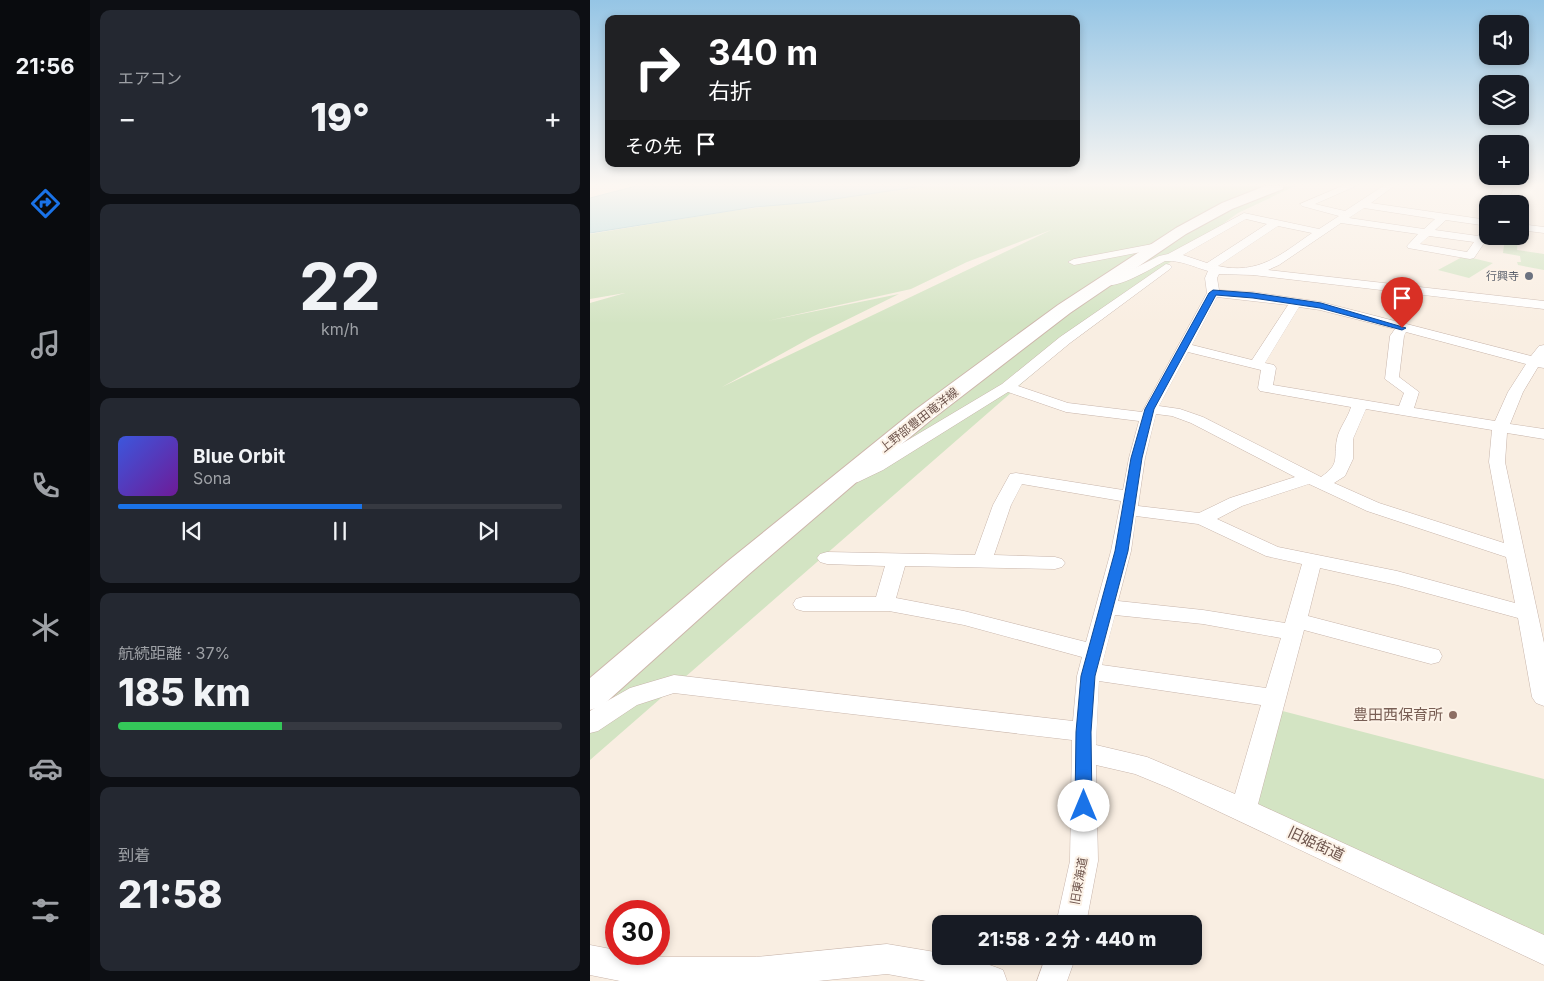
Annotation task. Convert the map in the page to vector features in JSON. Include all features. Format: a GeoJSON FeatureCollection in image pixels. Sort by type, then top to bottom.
{"type":"FeatureCollection","features":[{"type":"Feature","properties":{"kind":"main road","name":"上野部豊田竜洋線"},"geometry":{"type":"LineString","coordinates":[[590,697],[738,568],[923,415],[1103,282],[1169,253],[1181,232]]}},
{"type":"Feature","properties":{"kind":"street"},"geometry":{"type":"LineString","coordinates":[[1074,262],[1169,253],[1206,239],[1218,232]]}},
{"type":"Feature","properties":{"kind":"street"},"geometry":{"type":"LineString","coordinates":[[1212,268],[1264,232]]}},
{"type":"Feature","properties":{"kind":"street"},"geometry":{"type":"LineString","coordinates":[[1253,272],[1275,262],[1321,232]]}},
{"type":"Feature","properties":{"kind":"street"},"geometry":{"type":"LineString","coordinates":[[1479,235],[1426,232],[1412,246],[1470,256],[1479,243]]}},
{"type":"Feature","properties":{"kind":"street"},"geometry":{"type":"LineString","coordinates":[[1169,253],[1212,268],[1544,305]]}},
{"type":"Feature","properties":{"kind":"street"},"geometry":{"type":"LineString","coordinates":[[839,485],[877,466],[1007,387],[1169,253]]}},
{"type":"Feature","properties":{"kind":"street","name":"旧東海道"},"geometry":{"type":"LineString","coordinates":[[1073,915],[1084,861],[1083,742],[1092,661],[1121,551],[1137,458],[1148,413],[1213,293],[1212,268]]}},
{"type":"Feature","properties":{"kind":"street"},"geometry":{"type":"LineString","coordinates":[[1213,293],[1253,296],[1321,306],[1402,328],[1541,358],[1505,415],[1498,439],[1497,462],[1544,697]]}},
{"type":"Feature","properties":{"kind":"street"},"geometry":{"type":"LineString","coordinates":[[1256,365],[1296,302]]}},
{"type":"Feature","properties":{"kind":"street"},"geometry":{"type":"LineString","coordinates":[[1402,328],[1397,336],[1392,379],[1412,392],[1405,411]]}},
{"type":"Feature","properties":{"kind":"street"},"geometry":{"type":"LineString","coordinates":[[1183,347],[1269,368],[1265,388],[1544,434]]}},
{"type":"Feature","properties":{"kind":"street"},"geometry":{"type":"LineString","coordinates":[[1007,387],[1066,407],[1148,413],[1175,412],[1197,420],[1316,481],[1372,507],[1515,553]]}},
{"type":"Feature","properties":{"kind":"street"},"geometry":{"type":"LineString","coordinates":[[1202,519],[1236,502],[1316,481],[1339,472],[1345,459],[1345,439],[1357,415],[1360,404]]}},
{"type":"Feature","properties":{"kind":"street"},"geometry":{"type":"LineString","coordinates":[[982,561],[1002,505],[1016,478],[1202,519],[1273,552],[1397,578],[1527,613]]}},
{"type":"Feature","properties":{"kind":"street"},"geometry":{"type":"LineString","coordinates":[[827,558],[1055,563]]}},
{"type":"Feature","properties":{"kind":"street"},"geometry":{"type":"LineString","coordinates":[[884,604],[897,560]]}},
{"type":"Feature","properties":{"kind":"street"},"geometry":{"type":"LineString","coordinates":[[1243,810],[1313,560]]}},
{"type":"Feature","properties":{"kind":"street"},"geometry":{"type":"LineString","coordinates":[[802,604],[884,604],[964,618],[1092,661],[1210,690],[1274,698]]}},
{"type":"Feature","properties":{"kind":"street"},"geometry":{"type":"LineString","coordinates":[[1106,607],[1294,626],[1431,656]]}},
{"type":"Feature","properties":{"kind":"street","name":"旧姫街道"},"geometry":{"type":"LineString","coordinates":[[590,724],[616,704],[642,692],[674,684],[1083,742],[1243,810],[1544,950]]}},
{"type":"Feature","properties":{"kind":"street"},"geometry":{"type":"LineString","coordinates":[[590,960],[650,977],[756,972],[887,958],[966,973],[992,981]]}},
{"type":"Feature","properties":{"kind":"street"},"geometry":{"type":"LineString","coordinates":[[1052,981],[1058,965]]}},
{"type":"Feature","properties":{"kind":"green space"},"geometry":{"type":"Polygon","coordinates":[[[604,232],[1046,232],[967,262],[911,289],[767,321],[899,294],[812,337],[722,387],[1047,232],[1212,232],[1114,303],[590,760],[590,303],[625,293],[590,299],[590,234],[604,232]]]}},
{"type":"Feature","properties":{"kind":"green space"},"geometry":{"type":"Polygon","coordinates":[[[1504,245],[1517,245],[1517,250],[1544,254],[1544,270],[1518,265],[1517,262],[1521,262],[1520,256],[1503,253],[1504,245]]]}},
{"type":"Feature","properties":{"kind":"green space"},"geometry":{"type":"Polygon","coordinates":[[[1464,256],[1493,263],[1469,278],[1438,270],[1464,256]]]}},
{"type":"Feature","properties":{"kind":"green space"},"geometry":{"type":"Polygon","coordinates":[[[1271,708],[1544,779],[1544,950],[1243,810],[1271,708]]]}},
{"type":"Feature","properties":{"kind":"place","name":"行興寺"},"geometry":{"type":"Point","coordinates":[1529,276]}},
{"type":"Feature","properties":{"kind":"place","name":"豊田西保育所"},"geometry":{"type":"Point","coordinates":[1453,715]}},
{"type":"Feature","properties":{"kind":"route"},"geometry":{"type":"LineString","coordinates":[[1084,806],[1083,752],[1088,676],[1121,551],[1137,458],[1150,409],[1213,293],[1253,296],[1321,306],[1402,328]]}}]}
